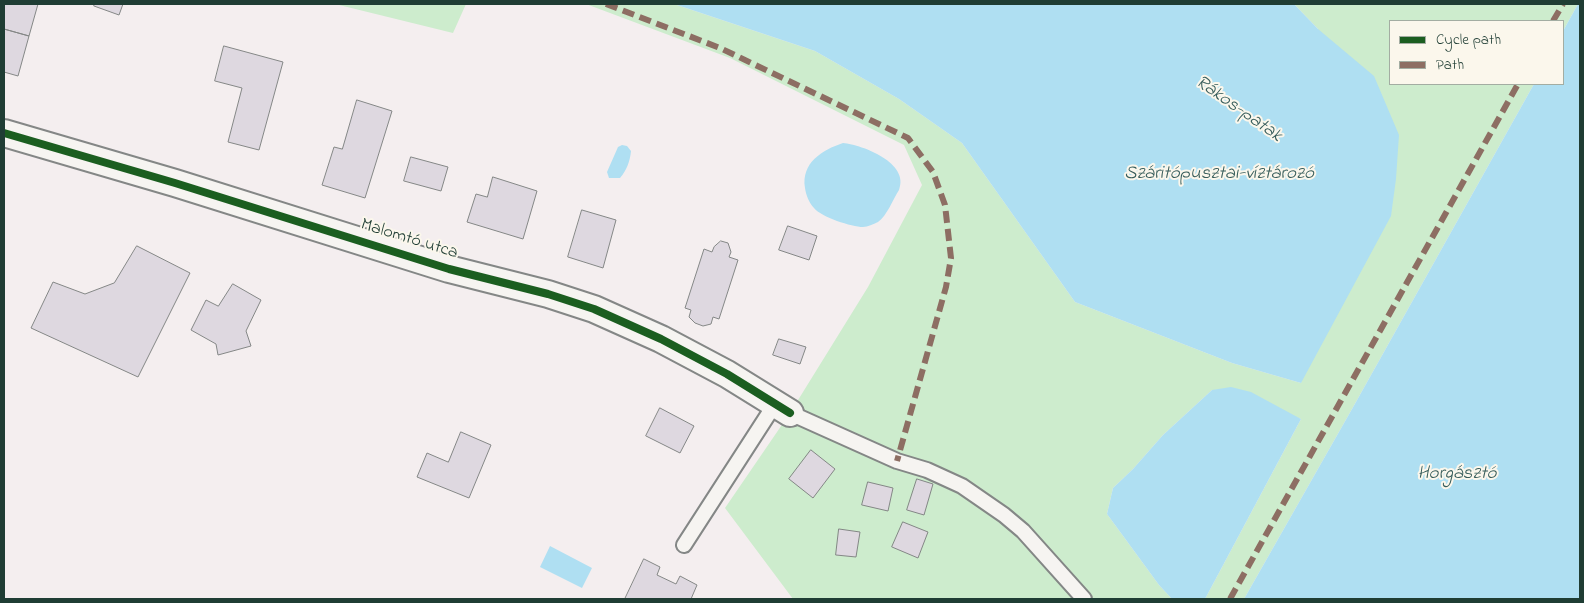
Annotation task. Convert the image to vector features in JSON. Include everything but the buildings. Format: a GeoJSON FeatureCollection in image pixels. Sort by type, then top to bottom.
{"type":"FeatureCollection","features":[{"type":"Feature","properties":{"kind":"street","name":"Malomtó utca"},"geometry":{"type":"LineString","coordinates":[[4,133],[175,182],[449,269],[548,294],[594,309],[669,343],[727,374],[783,409]]}},
{"type":"Feature","properties":{"kind":"lane"},"geometry":{"type":"LineString","coordinates":[[684,545],[783,409],[897,462],[927,470],[962,486],[989,504],[1023,531],[1084,599]]}},
{"type":"Feature","properties":{"kind":"green space"},"geometry":{"type":"Polygon","coordinates":[[[335,4],[466,4],[453,33],[335,4]]]}},
{"type":"Feature","properties":{"kind":"green space"},"geometry":{"type":"Polygon","coordinates":[[[586,4],[674,4],[815,51],[899,99],[962,143],[1075,302],[1232,363],[1301,383],[1318,29],[1294,4],[1578,4],[1564,29],[1564,20],[1389,20],[1389,85],[1533,85],[1244,599],[1205,599],[1301,419],[1212,390],[1163,435],[1133,469],[1113,488],[1107,514],[1159,585],[1172,599],[793,599],[725,508],[790,413],[868,287],[922,185],[904,145],[730,58],[586,4]]]}},
{"type":"Feature","properties":{"kind":"water","name":"Száritópusztai-víztározó"},"geometry":{"type":"Polygon","coordinates":[[[674,4],[1294,4],[1318,29],[1374,76],[1399,135],[1391,216],[1301,383],[1232,363],[1075,302],[962,143],[899,99],[815,51],[674,4]]]}},
{"type":"Feature","properties":{"kind":"water","name":"Horgásztó"},"geometry":{"type":"Polygon","coordinates":[[[1578,4],[1580,4],[1580,599],[1244,599],[1533,85],[1564,85],[1564,29],[1578,4]]]}},
{"type":"Feature","properties":{"kind":"water"},"geometry":{"type":"Polygon","coordinates":[[[843,143],[862,147],[883,157],[898,172],[901,180],[899,190],[884,216],[878,222],[869,226],[852,225],[823,215],[812,206],[806,193],[806,171],[810,165],[828,149],[843,143]]]}},
{"type":"Feature","properties":{"kind":"water"},"geometry":{"type":"Polygon","coordinates":[[[622,145],[627,146],[631,151],[628,165],[620,178],[609,178],[607,172],[618,147],[622,145]]]}},
{"type":"Feature","properties":{"kind":"water"},"geometry":{"type":"Polygon","coordinates":[[[1231,387],[1251,392],[1301,419],[1205,599],[1172,599],[1159,585],[1107,514],[1113,488],[1133,469],[1163,435],[1212,390],[1231,387]]]}},
{"type":"Feature","properties":{"kind":"water"},"geometry":{"type":"Polygon","coordinates":[[[550,546],[592,568],[582,588],[540,567],[550,546]]]}},
{"type":"Feature","properties":{"kind":"marked path"},"geometry":{"type":"LineString","coordinates":[[606,4],[720,48],[908,138],[933,172],[945,205],[951,258],[946,287],[897,461]]}},
{"type":"Feature","properties":{"kind":"marked path"},"geometry":{"type":"LineString","coordinates":[[1554,20],[1563,4]]}},
{"type":"Feature","properties":{"kind":"marked path"},"geometry":{"type":"LineString","coordinates":[[1230,599],[1517,85]]}},
{"type":"Feature","properties":{"kind":"cycle path"},"geometry":{"type":"LineString","coordinates":[[4,133],[175,183],[449,269],[548,294],[594,309],[661,339],[727,374],[790,413]]}},
{"type":"Feature","properties":{"kind":"water label","name":"Rákos-patak"},"geometry":{"type":"Point","coordinates":[1238,110]}}]}
